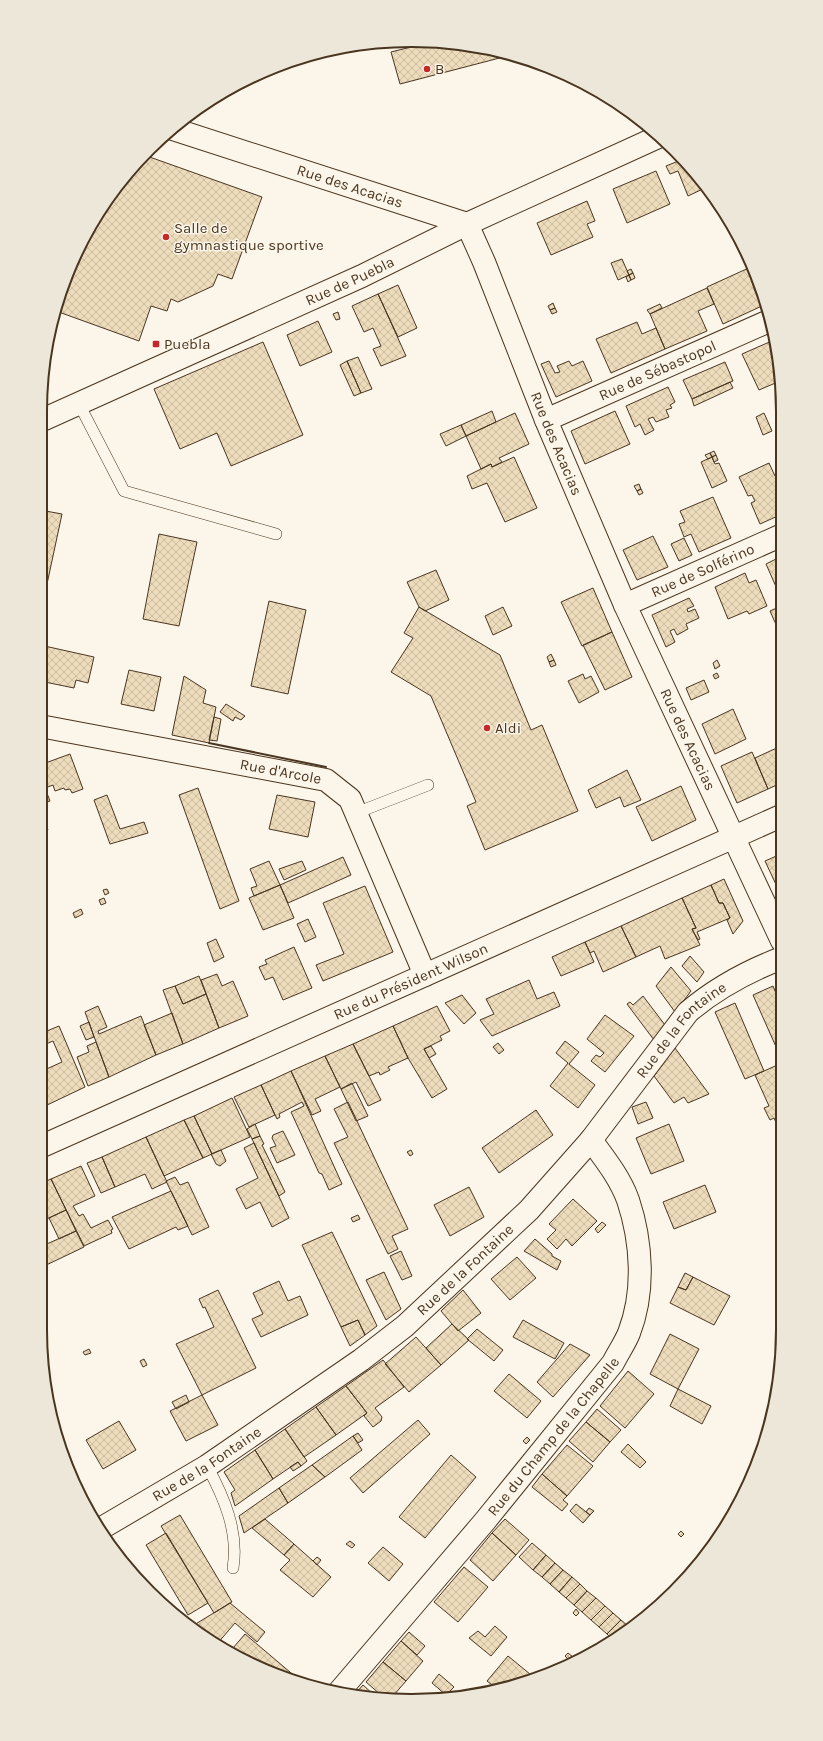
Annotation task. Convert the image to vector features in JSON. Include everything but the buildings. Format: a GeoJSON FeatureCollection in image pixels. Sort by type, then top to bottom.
{"type":"FeatureCollection","features":[{"type":"Feature","properties":{"kind":"street","name":"Rue des Acacias"},"geometry":{"type":"LineString","coordinates":[[179,131],[467,224],[484,262],[546,420],[625,605],[776,928]]}},
{"type":"Feature","properties":{"kind":"street","name":"Rue de Puebla"},"geometry":{"type":"LineString","coordinates":[[47,419],[351,281],[467,224],[654,139]]}},
{"type":"Feature","properties":{"kind":"street","name":"Rue de Sébastopol"},"geometry":{"type":"LineString","coordinates":[[546,420],[765,322]]}},
{"type":"Feature","properties":{"kind":"street","name":"Rue de Solférino"},"geometry":{"type":"LineString","coordinates":[[625,605],[776,538]]}},
{"type":"Feature","properties":{"kind":"street","name":"Rue d'Arcole"},"geometry":{"type":"LineString","coordinates":[[47,727],[326,780],[350,799],[425,975]]}},
{"type":"Feature","properties":{"kind":"street","name":"Rue du Président Wilson"},"geometry":{"type":"LineString","coordinates":[[47,1143],[776,818]]}},
{"type":"Feature","properties":{"kind":"street","name":"Rue de la Fontaine"},"geometry":{"type":"LineString","coordinates":[[105,1526],[207,1466],[361,1360],[405,1326],[529,1210],[591,1140],[688,1012],[705,998],[751,972],[776,961]]}},
{"type":"Feature","properties":{"kind":"street","name":"Rue du Champ de la Chapelle"},"geometry":{"type":"LineString","coordinates":[[343,1687],[485,1521],[613,1363],[629,1333],[638,1302],[640,1267],[636,1233],[628,1200],[610,1165],[591,1140]]}},
{"type":"Feature","properties":{"kind":"lane"},"geometry":{"type":"LineString","coordinates":[[79,404],[124,491],[276,534]]}},
{"type":"Feature","properties":{"kind":"lane"},"geometry":{"type":"LineString","coordinates":[[356,813],[428,785]]}},
{"type":"Feature","properties":{"kind":"lane"},"geometry":{"type":"LineString","coordinates":[[207,1466],[224,1502],[233,1533],[235,1553],[233,1568]]}},
{"type":"Feature","properties":{"kind":"wall"},"geometry":{"type":"LineString","coordinates":[[209,743],[326,767]]}},
{"type":"Feature","properties":{"kind":"place","name":"B"},"geometry":{"type":"Point","coordinates":[427,69]}},
{"type":"Feature","properties":{"kind":"place","name":"Salle de gymnastique sportive"},"geometry":{"type":"Point","coordinates":[166,237]}},
{"type":"Feature","properties":{"kind":"place","name":"Puebla"},"geometry":{"type":"Point","coordinates":[156,344]}},
{"type":"Feature","properties":{"kind":"place","name":"Aldi"},"geometry":{"type":"Point","coordinates":[487,728]}}]}
